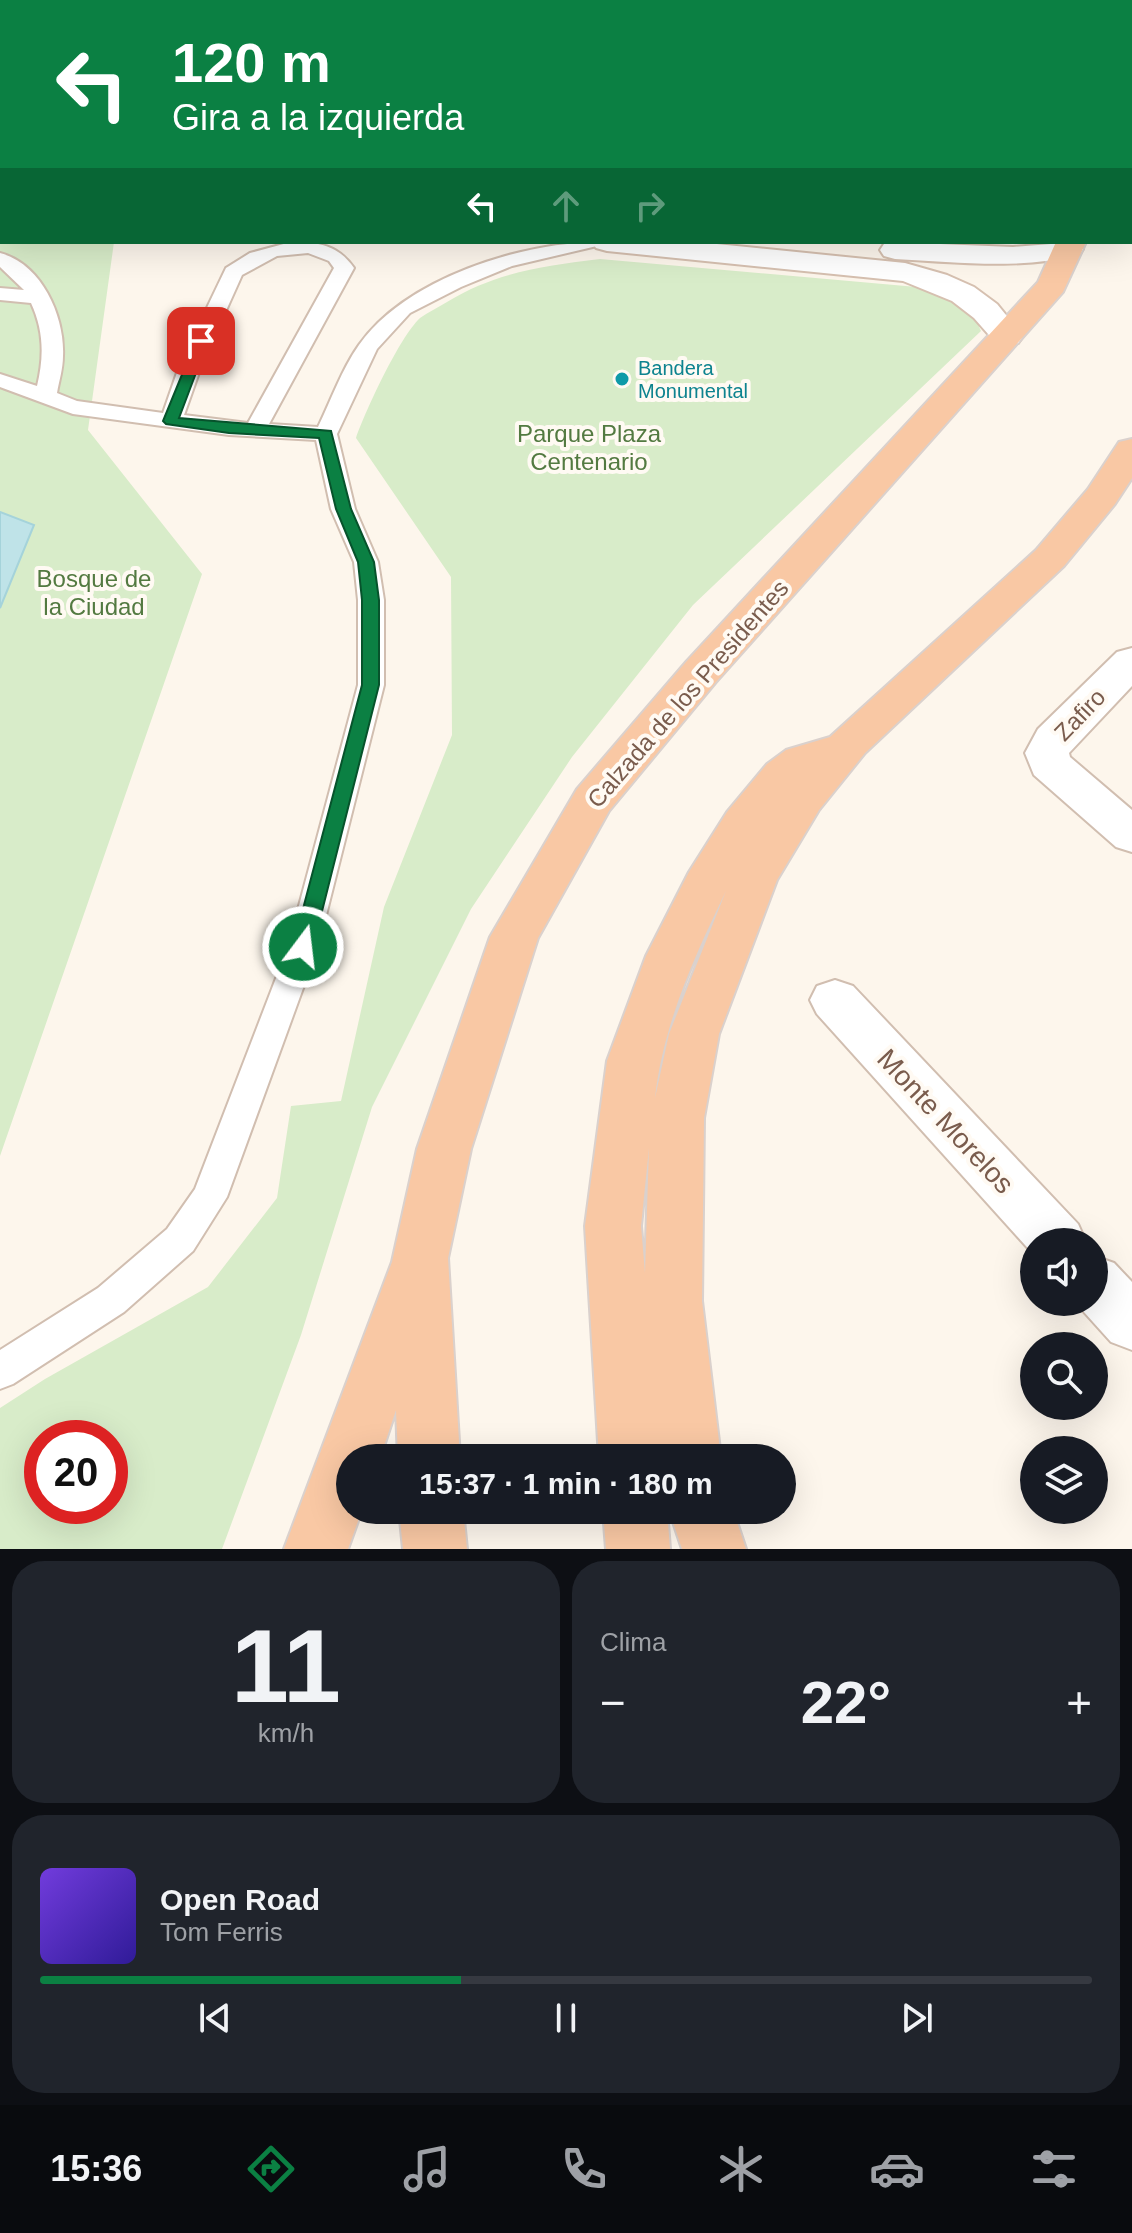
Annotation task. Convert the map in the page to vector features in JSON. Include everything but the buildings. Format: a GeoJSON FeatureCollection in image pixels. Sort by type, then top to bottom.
{"type":"FeatureCollection","features":[{"type":"Feature","properties":{"kind":"highway","name":"Calzada de los Presidentes"},"geometry":{"type":"LineString","coordinates":[[428,1444],[420,1258],[444,1149],[514,937],[593,800],[701,672],[1052,285],[1069,246]]}},
{"type":"Feature","properties":{"kind":"highway"},"geometry":{"type":"LineString","coordinates":[[688,1444],[673,1301],[677,1118],[694,1034],[755,877],[803,799],[850,742],[1050,558],[1102,496],[1132,450]]}},
{"type":"Feature","properties":{"kind":"highway"},"geometry":{"type":"LineString","coordinates":[[629,1444],[613,1226],[633,1061],[670,956],[706,884],[743,824],[783,775],[801,761],[850,742]]}},
{"type":"Feature","properties":{"kind":"highway"},"geometry":{"type":"LineString","coordinates":[[316,1549],[420,1258]]}},
{"type":"Feature","properties":{"kind":"highway"},"geometry":{"type":"LineString","coordinates":[[432,1524],[435,1549]]}},
{"type":"Feature","properties":{"kind":"highway"},"geometry":{"type":"LineString","coordinates":[[636,1524],[638,1549]]}},
{"type":"Feature","properties":{"kind":"highway"},"geometry":{"type":"LineString","coordinates":[[706,1524],[714,1549]]}},
{"type":"Feature","properties":{"kind":"main road"},"geometry":{"type":"LineString","coordinates":[[627,244],[905,272],[937,280],[960,291],[989,311],[1007,336]]}},
{"type":"Feature","properties":{"kind":"main road"},"geometry":{"type":"LineString","coordinates":[[835,244],[1013,256],[1069,246]]}},
{"type":"Feature","properties":{"kind":"main road","name":"Zafiro"},"geometry":{"type":"LineString","coordinates":[[1132,662],[1053,740],[1047,753],[1049,764],[1132,835]]}},
{"type":"Feature","properties":{"kind":"main road","name":"Monte Morelos"},"geometry":{"type":"LineString","coordinates":[[835,1000],[1045,1228]]}},
{"type":"Feature","properties":{"kind":"main road"},"geometry":{"type":"LineString","coordinates":[[1108,1297],[1132,1323]]}},
{"type":"Feature","properties":{"kind":"lane"},"geometry":{"type":"LineString","coordinates":[[0,1371],[111,1300],[180,1240],[209,1197],[303,947],[371,685],[371,600],[366,562],[343,509],[326,434],[368,347],[403,309],[454,283],[506,262],[582,244]]}},
{"type":"Feature","properties":{"kind":"lane"},"geometry":{"type":"LineString","coordinates":[[171,421],[191,364],[233,272],[243,261],[286,248],[334,254],[344,268],[255,430]]}},
{"type":"Feature","properties":{"kind":"lane"},"geometry":{"type":"LineString","coordinates":[[0,259],[12,265],[42,298],[53,351],[45,397]]}},
{"type":"Feature","properties":{"kind":"lane"},"geometry":{"type":"LineString","coordinates":[[0,294],[42,298]]}},
{"type":"Feature","properties":{"kind":"lane"},"geometry":{"type":"LineString","coordinates":[[0,380],[73,407],[255,430],[326,434]]}},
{"type":"Feature","properties":{"kind":"green space","name":"Bosque de la Ciudad"},"geometry":{"type":"Polygon","coordinates":[[[0,244],[114,244],[88,430],[202,574],[0,1156],[0,244]]]}},
{"type":"Feature","properties":{"kind":"green space","name":"Parque Plaza Centenario"},"geometry":{"type":"Polygon","coordinates":[[[600,259],[928,288],[971,309],[981,331],[693,605],[572,757],[471,909],[372,1107],[301,1335],[222,1549],[0,1549],[0,1408],[45,1379],[208,1287],[277,1198],[291,1106],[341,1101],[384,907],[452,735],[451,577],[356,438],[384,375],[420,318],[484,284],[540,268],[600,259]]]}},
{"type":"Feature","properties":{"kind":"water"},"geometry":{"type":"Polygon","coordinates":[[[0,512],[34,525],[0,608],[0,512]]]}},
{"type":"Feature","properties":{"kind":"place","name":"Bandera Monumental"},"geometry":{"type":"Point","coordinates":[622,379]}},
{"type":"Feature","properties":{"kind":"route"},"geometry":{"type":"LineString","coordinates":[[201,341],[171,421],[326,434],[343,509],[366,562],[371,600],[371,685],[303,947]]}}]}
